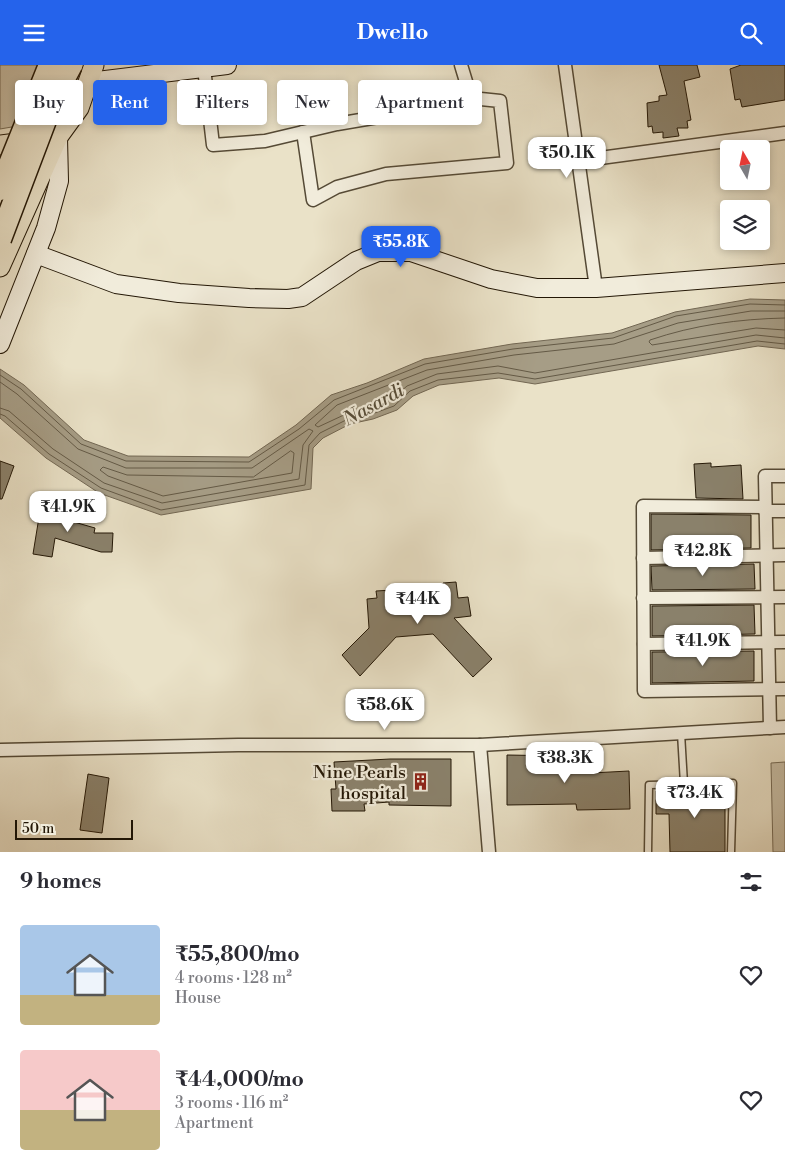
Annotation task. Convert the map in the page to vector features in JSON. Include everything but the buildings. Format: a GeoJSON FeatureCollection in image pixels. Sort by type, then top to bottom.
{"type":"FeatureCollection","features":[{"type":"Feature","properties":{"kind":"highway"},"geometry":{"type":"LineString","coordinates":[[0,189],[50,65]]}},
{"type":"Feature","properties":{"kind":"highway"},"geometry":{"type":"LineString","coordinates":[[0,239],[52,99],[71,65]]}},
{"type":"Feature","properties":{"kind":"main road"},"geometry":{"type":"LineString","coordinates":[[0,267],[58,137],[79,108],[92,74]]}},
{"type":"Feature","properties":{"kind":"main road"},"geometry":{"type":"LineString","coordinates":[[0,145],[58,137]]}},
{"type":"Feature","properties":{"kind":"street"},"geometry":{"type":"LineString","coordinates":[[92,74],[227,65]]}},
{"type":"Feature","properties":{"kind":"street"},"geometry":{"type":"LineString","coordinates":[[461,65],[466,80]]}},
{"type":"Feature","properties":{"kind":"street"},"geometry":{"type":"LineString","coordinates":[[565,65],[596,288]]}},
{"type":"Feature","properties":{"kind":"street"},"geometry":{"type":"LineString","coordinates":[[204,68],[213,145],[265,141],[358,122]]}},
{"type":"Feature","properties":{"kind":"street"},"geometry":{"type":"LineString","coordinates":[[303,132],[313,200],[337,187],[386,174],[507,163],[500,101],[482,99]]}},
{"type":"Feature","properties":{"kind":"street"},"geometry":{"type":"LineString","coordinates":[[578,161],[785,133]]}},
{"type":"Feature","properties":{"kind":"street"},"geometry":{"type":"LineString","coordinates":[[0,344],[46,228],[58,181],[58,137]]}},
{"type":"Feature","properties":{"kind":"street"},"geometry":{"type":"LineString","coordinates":[[36,254],[116,284],[179,293],[288,299],[302,297],[356,261],[378,252],[411,252],[492,279],[537,288],[596,288],[785,273]]}},
{"type":"Feature","properties":{"kind":"street"},"geometry":{"type":"LineString","coordinates":[[770,728],[765,476],[785,476]]}},
{"type":"Feature","properties":{"kind":"street"},"geometry":{"type":"LineString","coordinates":[[785,511],[643,506],[644,691],[785,689]]}},
{"type":"Feature","properties":{"kind":"street"},"geometry":{"type":"LineString","coordinates":[[643,558],[785,555]]}},
{"type":"Feature","properties":{"kind":"street"},"geometry":{"type":"LineString","coordinates":[[643,597],[785,597]]}},
{"type":"Feature","properties":{"kind":"street"},"geometry":{"type":"LineString","coordinates":[[644,644],[785,642]]}},
{"type":"Feature","properties":{"kind":"street"},"geometry":{"type":"LineString","coordinates":[[0,750],[238,745],[480,745],[785,727]]}},
{"type":"Feature","properties":{"kind":"street"},"geometry":{"type":"LineString","coordinates":[[480,745],[489,852]]}},
{"type":"Feature","properties":{"kind":"lane"},"geometry":{"type":"LineString","coordinates":[[681,733],[684,784]]}},
{"type":"Feature","properties":{"kind":"lane"},"geometry":{"type":"LineString","coordinates":[[648,852],[649,785],[733,783],[731,852]]}},
{"type":"Feature","properties":{"kind":"shaded area"},"geometry":{"type":"Polygon","coordinates":[[[0,65],[70,65],[62,80],[15,80],[15,125],[23,125],[0,129],[0,65]]]}},
{"type":"Feature","properties":{"kind":"shaded area"},"geometry":{"type":"Polygon","coordinates":[[[785,762],[785,852],[773,852],[771,763],[785,762]]]}},
{"type":"Feature","properties":{"kind":"water","name":"Nasardi"},"geometry":{"type":"Polygon","coordinates":[[[750,299],[785,300],[785,349],[758,346],[535,384],[499,378],[439,385],[413,396],[397,410],[373,419],[350,424],[323,438],[313,448],[311,489],[161,515],[99,493],[46,458],[0,418],[0,369],[24,385],[84,440],[128,456],[249,457],[296,425],[331,395],[367,383],[424,359],[512,344],[612,333],[675,312],[750,299]]]}},
{"type":"Feature","properties":{"kind":"place","name":"Nine Pearls hospital"},"geometry":{"type":"Point","coordinates":[420,782]}}]}
